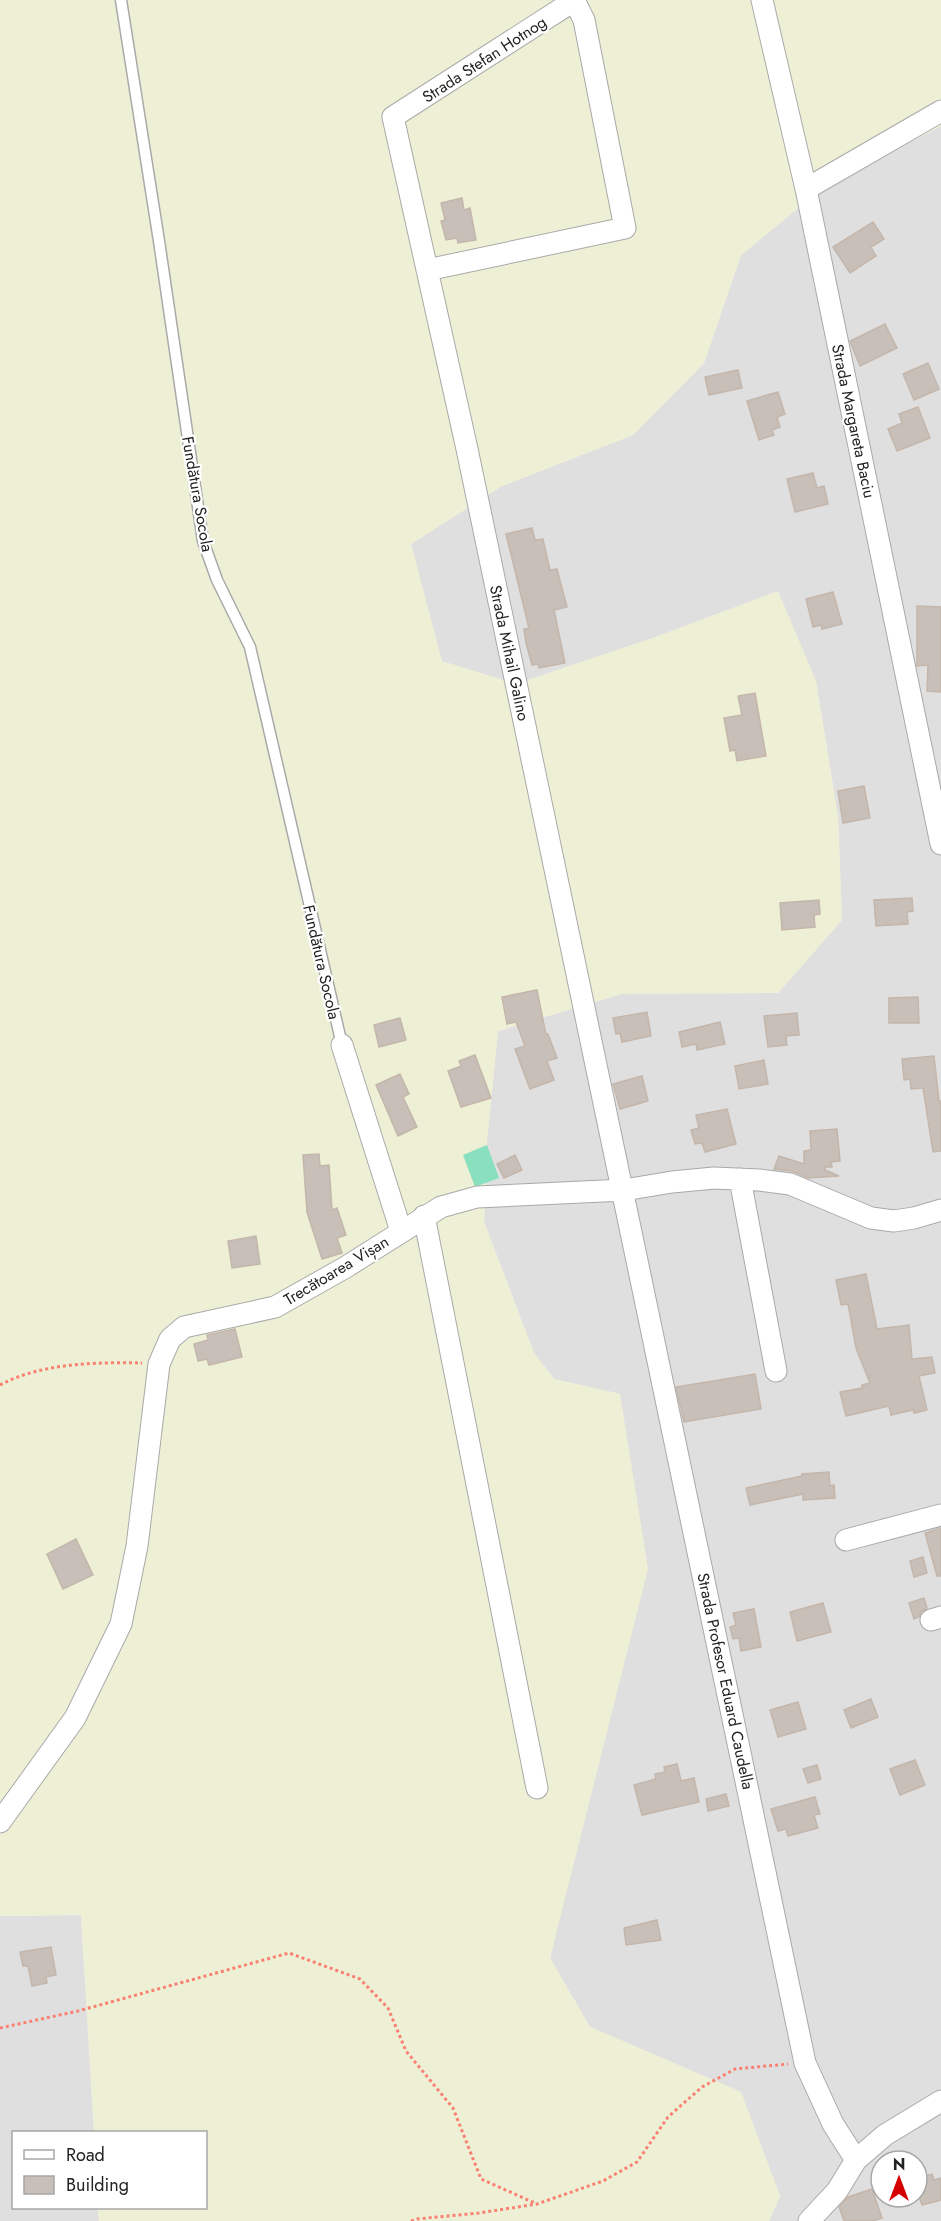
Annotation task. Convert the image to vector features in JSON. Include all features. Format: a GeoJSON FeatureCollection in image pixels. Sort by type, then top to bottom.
{"type":"FeatureCollection","features":[{"type":"Feature","properties":{"kind":"street"},"geometry":{"type":"LineString","coordinates":[[427,270],[625,228],[584,20],[574,0]]}},
{"type":"Feature","properties":{"kind":"street","name":"Strada Stefan Hotnog"},"geometry":{"type":"LineString","coordinates":[[393,117],[574,0]]}},
{"type":"Feature","properties":{"kind":"street","name":"Strada Margareta Baciu"},"geometry":{"type":"LineString","coordinates":[[762,0],[806,189],[941,844]]}},
{"type":"Feature","properties":{"kind":"street"},"geometry":{"type":"LineString","coordinates":[[806,189],[941,111]]}},
{"type":"Feature","properties":{"kind":"street","name":"Strada Mihail Galino"},"geometry":{"type":"LineString","coordinates":[[393,117],[470,460],[624,1190]]}},
{"type":"Feature","properties":{"kind":"street"},"geometry":{"type":"LineString","coordinates":[[342,1045],[401,1231]]}},
{"type":"Feature","properties":{"kind":"street","name":"Trecătoarea Vișan"},"geometry":{"type":"LineString","coordinates":[[0,1821],[75,1718],[121,1624],[137,1546],[159,1364],[170,1339],[184,1327],[275,1307],[346,1267],[441,1206],[477,1197],[624,1190],[714,1178],[790,1184],[871,1218],[894,1221],[941,1210]]}},
{"type":"Feature","properties":{"kind":"street"},"geometry":{"type":"LineString","coordinates":[[740,1179],[776,1371]]}},
{"type":"Feature","properties":{"kind":"street","name":"Strada Profesor Eduard Caudella"},"geometry":{"type":"LineString","coordinates":[[624,1190],[805,2063],[833,2124],[856,2160]]}},
{"type":"Feature","properties":{"kind":"street"},"geometry":{"type":"LineString","coordinates":[[424,1216],[537,1788]]}},
{"type":"Feature","properties":{"kind":"street"},"geometry":{"type":"LineString","coordinates":[[846,1540],[941,1515]]}},
{"type":"Feature","properties":{"kind":"street"},"geometry":{"type":"LineString","coordinates":[[809,2221],[837,2191],[856,2160],[885,2135],[941,2101]]}},
{"type":"Feature","properties":{"kind":"lane","name":"Fundătura Socola"},"geometry":{"type":"LineString","coordinates":[[121,0],[203,541],[217,580],[250,647],[342,1045]]}},
{"type":"Feature","properties":{"kind":"path"},"geometry":{"type":"LineString","coordinates":[[0,1384],[16,1376],[67,1366],[118,1363],[159,1364]]}},
{"type":"Feature","properties":{"kind":"path"},"geometry":{"type":"LineString","coordinates":[[0,2028],[78,2011],[289,1953],[360,1979],[388,2008],[406,2051],[453,2108],[481,2179],[537,2204]]}},
{"type":"Feature","properties":{"kind":"path"},"geometry":{"type":"LineString","coordinates":[[411,2221],[479,2214],[537,2204],[603,2181],[637,2162],[668,2117],[702,2087],[735,2069],[805,2063]]}},
{"type":"Feature","properties":{"kind":"shaded area"},"geometry":{"type":"Polygon","coordinates":[[[941,126],[941,2221],[769,2221],[780,2196],[741,2092],[590,2027],[550,1958],[589,1797],[620,1394],[554,1379],[534,1353],[484,1222],[487,1140],[498,1031],[621,994],[778,993],[842,920],[838,817],[816,681],[647,640],[516,684],[441,661],[411,544],[502,486],[633,435],[704,363],[741,255],[824,187],[941,126]]]}},
{"type":"Feature","properties":{"kind":"shaded area"},"geometry":{"type":"Polygon","coordinates":[[[81,1915],[94,2131],[12,2131],[12,2209],[98,2209],[99,2221],[0,2221],[0,1916],[81,1915]]]}},
{"type":"Feature","properties":{"kind":"green space"},"geometry":{"type":"Polygon","coordinates":[[[0,0],[941,0],[941,126],[824,187],[741,255],[704,363],[633,435],[502,486],[411,544],[442,661],[516,684],[647,640],[778,591],[816,681],[838,817],[842,920],[778,993],[622,994],[498,1031],[487,1140],[484,1222],[534,1353],[554,1379],[620,1394],[648,1569],[550,1958],[590,2027],[741,2092],[780,2196],[769,2221],[99,2221],[98,2209],[207,2209],[207,2131],[94,2131],[81,1915],[0,1916],[0,0]]]}},
{"type":"Feature","properties":{"kind":"green space"},"geometry":{"type":"Polygon","coordinates":[[[487,1145],[499,1178],[475,1187],[463,1155],[487,1145]]]}},
{"type":"Feature","properties":{"kind":"building"},"geometry":{"type":"Polygon","coordinates":[[[462,198],[464,210],[470,208],[476,240],[458,243],[457,238],[446,240],[441,221],[445,220],[441,203],[462,198]]]}},
{"type":"Feature","properties":{"kind":"building"},"geometry":{"type":"Polygon","coordinates":[[[873,222],[884,239],[871,247],[876,256],[850,273],[833,247],[873,222]]]}},
{"type":"Feature","properties":{"kind":"building"},"geometry":{"type":"Polygon","coordinates":[[[885,324],[897,348],[860,366],[850,341],[885,324]]]}},
{"type":"Feature","properties":{"kind":"building"},"geometry":{"type":"Polygon","coordinates":[[[928,363],[939,389],[914,400],[903,374],[928,363]]]}},
{"type":"Feature","properties":{"kind":"building"},"geometry":{"type":"Polygon","coordinates":[[[738,370],[742,388],[709,395],[705,377],[738,370]]]}},
{"type":"Feature","properties":{"kind":"building"},"geometry":{"type":"Polygon","coordinates":[[[778,392],[785,414],[777,417],[780,427],[772,430],[774,435],[759,440],[747,401],[778,392]]]}},
{"type":"Feature","properties":{"kind":"building"},"geometry":{"type":"Polygon","coordinates":[[[918,407],[930,438],[897,451],[888,429],[902,423],[899,414],[918,407]]]}},
{"type":"Feature","properties":{"kind":"building"},"geometry":{"type":"Polygon","coordinates":[[[813,473],[817,488],[824,486],[828,504],[795,512],[787,479],[813,473]]]}},
{"type":"Feature","properties":{"kind":"building"},"geometry":{"type":"Polygon","coordinates":[[[532,528],[535,540],[543,539],[550,570],[557,569],[567,607],[554,610],[565,663],[539,668],[538,664],[532,665],[526,643],[524,629],[529,628],[506,534],[532,528]]]}},
{"type":"Feature","properties":{"kind":"building"},"geometry":{"type":"Polygon","coordinates":[[[833,592],[842,624],[822,629],[821,625],[813,627],[806,599],[833,592]]]}},
{"type":"Feature","properties":{"kind":"building"},"geometry":{"type":"Polygon","coordinates":[[[917,606],[941,607],[941,692],[927,691],[928,665],[917,666],[917,606]]]}},
{"type":"Feature","properties":{"kind":"building"},"geometry":{"type":"Polygon","coordinates":[[[755,693],[766,756],[737,761],[735,750],[730,751],[724,718],[742,715],[738,696],[755,693]]]}},
{"type":"Feature","properties":{"kind":"building"},"geometry":{"type":"Polygon","coordinates":[[[864,786],[870,818],[843,823],[838,791],[864,786]]]}},
{"type":"Feature","properties":{"kind":"building"},"geometry":{"type":"Polygon","coordinates":[[[912,898],[913,911],[907,912],[908,924],[876,926],[874,900],[912,898]]]}},
{"type":"Feature","properties":{"kind":"building"},"geometry":{"type":"Polygon","coordinates":[[[819,900],[820,914],[814,915],[815,927],[782,930],[780,903],[819,900]]]}},
{"type":"Feature","properties":{"kind":"building"},"geometry":{"type":"Polygon","coordinates":[[[537,990],[546,1035],[548,1034],[557,1058],[547,1061],[554,1080],[530,1089],[515,1049],[525,1046],[516,1022],[507,1024],[502,997],[537,990]]]}},
{"type":"Feature","properties":{"kind":"building"},"geometry":{"type":"Polygon","coordinates":[[[918,997],[919,1023],[889,1023],[889,998],[918,997]]]}},
{"type":"Feature","properties":{"kind":"building"},"geometry":{"type":"Polygon","coordinates":[[[647,1012],[651,1036],[622,1042],[620,1033],[616,1034],[613,1018],[647,1012]]]}},
{"type":"Feature","properties":{"kind":"building"},"geometry":{"type":"Polygon","coordinates":[[[797,1013],[799,1035],[786,1036],[787,1045],[768,1047],[764,1016],[797,1013]]]}},
{"type":"Feature","properties":{"kind":"building"},"geometry":{"type":"Polygon","coordinates":[[[400,1018],[406,1040],[379,1047],[374,1025],[400,1018]]]}},
{"type":"Feature","properties":{"kind":"building"},"geometry":{"type":"Polygon","coordinates":[[[720,1022],[725,1044],[697,1050],[696,1044],[682,1047],[679,1032],[720,1022]]]}},
{"type":"Feature","properties":{"kind":"building"},"geometry":{"type":"Polygon","coordinates":[[[475,1055],[491,1098],[461,1107],[448,1071],[461,1066],[459,1061],[475,1055]]]}},
{"type":"Feature","properties":{"kind":"building"},"geometry":{"type":"Polygon","coordinates":[[[934,1056],[939,1101],[941,1101],[941,1151],[933,1152],[923,1088],[911,1089],[910,1079],[904,1080],[902,1059],[934,1056]]]}},
{"type":"Feature","properties":{"kind":"building"},"geometry":{"type":"Polygon","coordinates":[[[764,1060],[768,1084],[739,1089],[735,1066],[764,1060]]]}},
{"type":"Feature","properties":{"kind":"building"},"geometry":{"type":"Polygon","coordinates":[[[400,1074],[409,1094],[403,1097],[417,1127],[398,1136],[376,1085],[400,1074]]]}},
{"type":"Feature","properties":{"kind":"building"},"geometry":{"type":"Polygon","coordinates":[[[642,1076],[648,1101],[620,1109],[613,1084],[642,1076]]]}},
{"type":"Feature","properties":{"kind":"building"},"geometry":{"type":"Polygon","coordinates":[[[727,1109],[736,1144],[705,1152],[702,1143],[695,1144],[691,1130],[699,1128],[696,1115],[727,1109]]]}},
{"type":"Feature","properties":{"kind":"building"},"geometry":{"type":"Polygon","coordinates":[[[837,1129],[840,1161],[831,1162],[832,1167],[825,1167],[825,1170],[839,1176],[808,1178],[792,1171],[774,1169],[779,1156],[804,1164],[804,1151],[811,1150],[810,1131],[837,1129]]]}},
{"type":"Feature","properties":{"kind":"building"},"geometry":{"type":"Polygon","coordinates":[[[319,1154],[320,1166],[329,1165],[332,1210],[337,1208],[346,1235],[337,1238],[342,1253],[322,1259],[307,1212],[303,1155],[319,1154]]]}},
{"type":"Feature","properties":{"kind":"building"},"geometry":{"type":"Polygon","coordinates":[[[515,1155],[522,1170],[504,1178],[497,1164],[515,1155]]]}},
{"type":"Feature","properties":{"kind":"building"},"geometry":{"type":"Polygon","coordinates":[[[256,1236],[260,1264],[232,1268],[228,1241],[256,1236]]]}},
{"type":"Feature","properties":{"kind":"building"},"geometry":{"type":"Polygon","coordinates":[[[866,1274],[877,1329],[909,1325],[912,1359],[932,1357],[935,1373],[919,1376],[927,1410],[914,1413],[913,1410],[891,1415],[889,1406],[846,1416],[840,1392],[862,1388],[862,1385],[870,1383],[856,1348],[848,1304],[841,1305],[836,1280],[866,1274]]]}},
{"type":"Feature","properties":{"kind":"building"},"geometry":{"type":"Polygon","coordinates":[[[235,1329],[242,1357],[209,1365],[207,1359],[198,1361],[194,1344],[208,1340],[207,1335],[235,1329]]]}},
{"type":"Feature","properties":{"kind":"building"},"geometry":{"type":"Polygon","coordinates":[[[755,1374],[761,1409],[684,1422],[676,1387],[755,1374]]]}},
{"type":"Feature","properties":{"kind":"building"},"geometry":{"type":"Polygon","coordinates":[[[829,1472],[830,1486],[834,1485],[835,1498],[803,1500],[803,1494],[750,1505],[746,1488],[802,1476],[802,1474],[829,1472]]]}},
{"type":"Feature","properties":{"kind":"building"},"geometry":{"type":"Polygon","coordinates":[[[941,1528],[941,1576],[937,1576],[925,1533],[941,1528]]]}},
{"type":"Feature","properties":{"kind":"building"},"geometry":{"type":"Polygon","coordinates":[[[76,1539],[93,1575],[63,1589],[47,1554],[76,1539]]]}},
{"type":"Feature","properties":{"kind":"building"},"geometry":{"type":"Polygon","coordinates":[[[923,1557],[927,1573],[914,1577],[910,1561],[923,1557]]]}},
{"type":"Feature","properties":{"kind":"building"},"geometry":{"type":"Polygon","coordinates":[[[924,1598],[927,1608],[914,1619],[909,1603],[924,1598]]]}},
{"type":"Feature","properties":{"kind":"building"},"geometry":{"type":"Polygon","coordinates":[[[823,1603],[831,1632],[797,1641],[790,1612],[823,1603]]]}},
{"type":"Feature","properties":{"kind":"building"},"geometry":{"type":"Polygon","coordinates":[[[754,1609],[761,1647],[741,1651],[739,1638],[733,1639],[730,1627],[736,1625],[733,1613],[754,1609]]]}},
{"type":"Feature","properties":{"kind":"building"},"geometry":{"type":"Polygon","coordinates":[[[871,1699],[878,1717],[851,1728],[844,1710],[871,1699]]]}},
{"type":"Feature","properties":{"kind":"building"},"geometry":{"type":"Polygon","coordinates":[[[798,1702],[806,1729],[778,1737],[770,1710],[798,1702]]]}},
{"type":"Feature","properties":{"kind":"building"},"geometry":{"type":"Polygon","coordinates":[[[915,1760],[925,1785],[900,1795],[890,1769],[915,1760]]]}},
{"type":"Feature","properties":{"kind":"building"},"geometry":{"type":"Polygon","coordinates":[[[677,1764],[681,1781],[694,1778],[699,1802],[642,1815],[634,1785],[656,1779],[655,1774],[665,1772],[664,1767],[677,1764]]]}},
{"type":"Feature","properties":{"kind":"building"},"geometry":{"type":"Polygon","coordinates":[[[817,1765],[821,1779],[808,1783],[803,1769],[817,1765]]]}},
{"type":"Feature","properties":{"kind":"building"},"geometry":{"type":"Polygon","coordinates":[[[726,1794],[729,1806],[708,1811],[706,1799],[726,1794]]]}},
{"type":"Feature","properties":{"kind":"building"},"geometry":{"type":"Polygon","coordinates":[[[815,1797],[820,1814],[814,1815],[818,1828],[788,1836],[786,1829],[778,1831],[771,1809],[815,1797]]]}},
{"type":"Feature","properties":{"kind":"building"},"geometry":{"type":"Polygon","coordinates":[[[657,1920],[661,1940],[626,1945],[624,1928],[657,1920]]]}},
{"type":"Feature","properties":{"kind":"building"},"geometry":{"type":"Polygon","coordinates":[[[51,1947],[56,1975],[46,1977],[47,1983],[32,1986],[28,1966],[23,1966],[20,1952],[51,1947]]]}},
{"type":"Feature","properties":{"kind":"building"},"geometry":{"type":"Polygon","coordinates":[[[932,2174],[934,2180],[941,2178],[941,2200],[929,2203],[929,2175],[932,2174]]]}},
{"type":"Feature","properties":{"kind":"building"},"geometry":{"type":"Polygon","coordinates":[[[869,2190],[869,2209],[879,2209],[882,2218],[873,2221],[844,2221],[839,2207],[848,2197],[869,2190]]]}}]}
